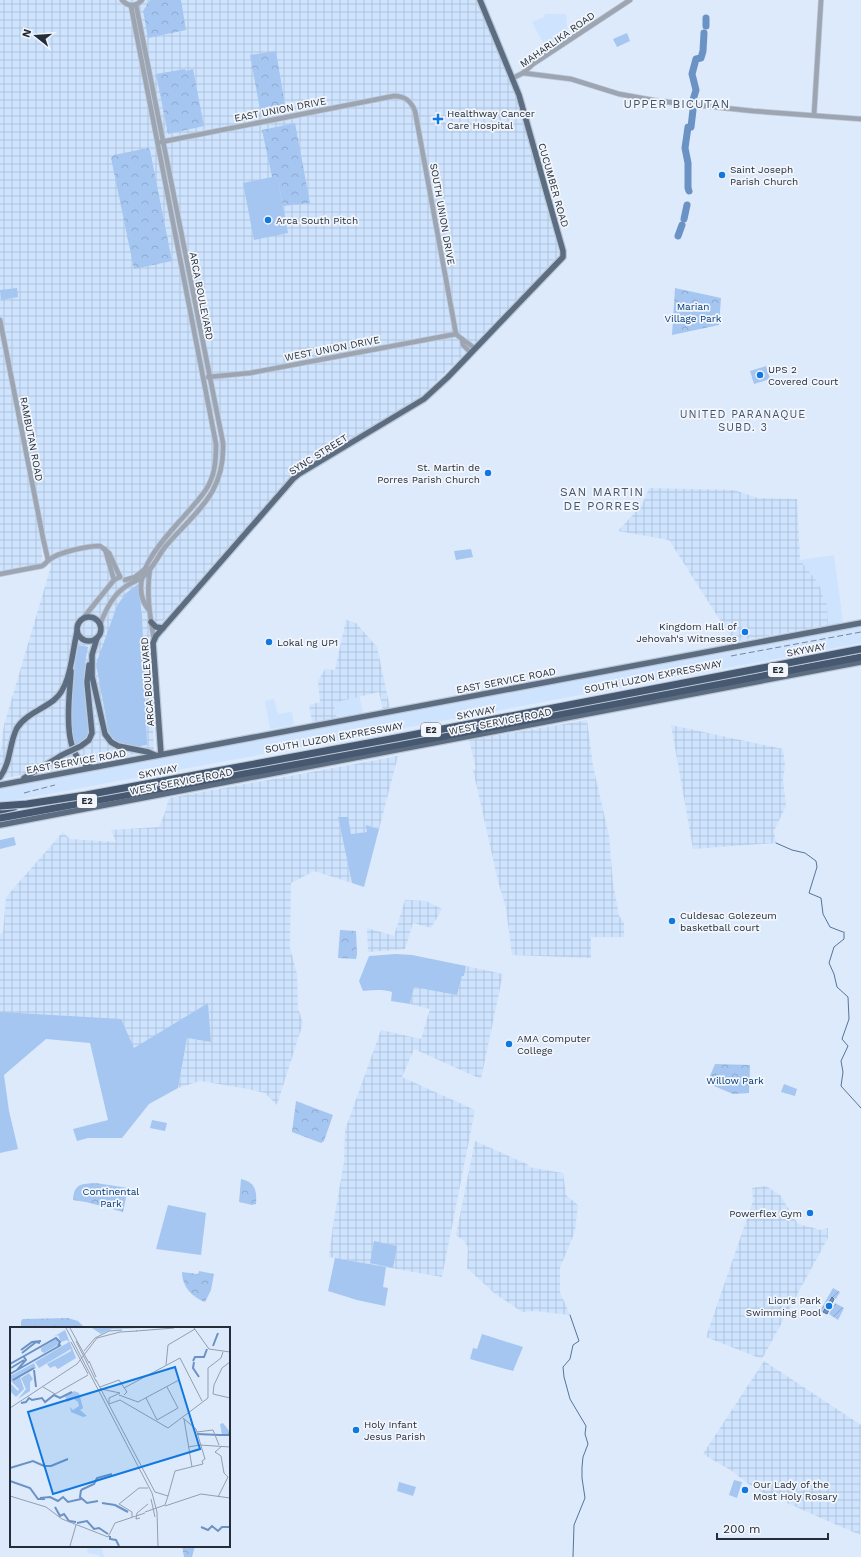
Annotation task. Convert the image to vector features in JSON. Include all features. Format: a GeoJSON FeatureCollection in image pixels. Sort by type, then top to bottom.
{"type":"FeatureCollection","features":[{"type":"Feature","properties":{"kind":"highway","name":"SKYWAY"},"geometry":{"type":"LineString","coordinates":[[0,806],[28,804],[86,795],[860,651]]}},
{"type":"Feature","properties":{"kind":"highway","name":"SKYWAY"},"geometry":{"type":"LineString","coordinates":[[0,811],[28,810],[86,801],[860,651]]}},
{"type":"Feature","properties":{"kind":"highway","name":"SOUTH LUZON EXPRESSWAY"},"geometry":{"type":"LineString","coordinates":[[0,818],[354,754],[860,651]]}},
{"type":"Feature","properties":{"kind":"main road","name":"CUCUMBER ROAD"},"geometry":{"type":"LineString","coordinates":[[473,351],[561,260],[564,255],[521,102],[513,78],[480,0]]}},
{"type":"Feature","properties":{"kind":"main road","name":"SYNC STREET"},"geometry":{"type":"LineString","coordinates":[[163,628],[293,479],[299,474],[415,406],[434,391],[473,351]]}},
{"type":"Feature","properties":{"kind":"main road"},"geometry":{"type":"LineString","coordinates":[[0,777],[5,768],[18,727],[24,720],[52,702],[60,694],[65,683],[72,658],[78,623],[84,617],[89,616],[94,618],[100,625],[100,632],[97,638],[92,640],[86,641],[81,638],[77,632]]}},
{"type":"Feature","properties":{"kind":"main road"},"geometry":{"type":"LineString","coordinates":[[151,622],[156,628],[163,628]]}},
{"type":"Feature","properties":{"kind":"main road","name":"EAST SERVICE ROAD"},"geometry":{"type":"LineString","coordinates":[[0,785],[861,623]]}},
{"type":"Feature","properties":{"kind":"main road"},"geometry":{"type":"LineString","coordinates":[[154,640],[163,628]]}},
{"type":"Feature","properties":{"kind":"main road","name":"EAST SERVICE ROAD"},"geometry":{"type":"LineString","coordinates":[[97,638],[92,655],[93,681],[106,736],[118,746],[158,755]]}},
{"type":"Feature","properties":{"kind":"main road","name":"ARCA BOULEVARD"},"geometry":{"type":"LineString","coordinates":[[154,640],[158,755]]}},
{"type":"Feature","properties":{"kind":"main road"},"geometry":{"type":"LineString","coordinates":[[21,781],[62,755],[81,746],[88,741],[92,734],[87,682],[92,655]]}},
{"type":"Feature","properties":{"kind":"main road"},"geometry":{"type":"LineString","coordinates":[[72,658],[68,718],[69,732],[78,759],[84,765],[93,768]]}},
{"type":"Feature","properties":{"kind":"main road","name":"WEST SERVICE ROAD"},"geometry":{"type":"LineString","coordinates":[[0,825],[861,662]]}},
{"type":"Feature","properties":{"kind":"street"},"geometry":{"type":"LineString","coordinates":[[122,0],[125,4],[134,5],[142,0]]}},
{"type":"Feature","properties":{"kind":"street","name":"MAHARLIKA ROAD"},"geometry":{"type":"LineString","coordinates":[[513,78],[523,73],[533,64],[630,0]]}},
{"type":"Feature","properties":{"kind":"street"},"geometry":{"type":"LineString","coordinates":[[814,115],[822,0]]}},
{"type":"Feature","properties":{"kind":"street","name":"ARCA BOULEVARD"},"geometry":{"type":"LineString","coordinates":[[100,625],[106,610],[124,588],[143,577],[164,539],[205,491],[214,472],[216,461],[216,444],[204,376],[134,5]]}},
{"type":"Feature","properties":{"kind":"street"},"geometry":{"type":"LineString","coordinates":[[523,73],[571,79],[619,94],[658,101],[740,110],[861,119]]}},
{"type":"Feature","properties":{"kind":"street","name":"EAST UNION DRIVE"},"geometry":{"type":"LineString","coordinates":[[160,142],[394,96],[399,96],[406,99]]}},
{"type":"Feature","properties":{"kind":"street","name":"SOUTH UNION DRIVE"},"geometry":{"type":"LineString","coordinates":[[406,99],[412,104],[415,111],[456,334]]}},
{"type":"Feature","properties":{"kind":"street","name":"ARCA BOULEVARD"},"geometry":{"type":"LineString","coordinates":[[114,581],[135,577],[148,569],[209,498],[219,479],[223,459],[223,443],[160,142]]}},
{"type":"Feature","properties":{"kind":"street","name":"RAMBUTAN ROAD"},"geometry":{"type":"LineString","coordinates":[[0,320],[48,560]]}},
{"type":"Feature","properties":{"kind":"street"},"geometry":{"type":"LineString","coordinates":[[456,334],[462,339],[463,345],[473,351]]}},
{"type":"Feature","properties":{"kind":"street","name":"WEST UNION DRIVE"},"geometry":{"type":"LineString","coordinates":[[204,376],[210,378],[250,373],[456,334]]}},
{"type":"Feature","properties":{"kind":"street"},"geometry":{"type":"LineString","coordinates":[[0,574],[45,565],[48,560],[61,553],[100,546],[105,549],[109,553],[113,560],[122,579],[124,588],[118,590],[114,588],[114,581],[105,549]]}},
{"type":"Feature","properties":{"kind":"street","name":"ARCA BOULEVARD"},"geometry":{"type":"LineString","coordinates":[[148,569],[150,600],[148,609]]}},
{"type":"Feature","properties":{"kind":"street","name":"ARCA BOULEVARD"},"geometry":{"type":"LineString","coordinates":[[143,577],[143,600],[148,609],[154,640]]}},
{"type":"Feature","properties":{"kind":"street"},"geometry":{"type":"LineString","coordinates":[[84,617],[114,581]]}},
{"type":"Feature","properties":{"kind":"shaded area"},"geometry":{"type":"Polygon","coordinates":[[[0,0],[476,0],[511,77],[560,255],[483,336],[418,399],[295,472],[149,637],[154,751],[0,779],[0,754],[4,725],[51,566],[38,508],[43,565],[0,573],[0,0]]]}},
{"type":"Feature","properties":{"kind":"shaded area"},"geometry":{"type":"Polygon","coordinates":[[[545,14],[566,14],[568,37],[547,50],[532,22],[544,17],[545,14]]]}},
{"type":"Feature","properties":{"kind":"shaded area"},"geometry":{"type":"Polygon","coordinates":[[[649,488],[734,490],[758,498],[797,499],[800,560],[819,584],[827,604],[828,625],[734,642],[669,540],[618,531],[642,505],[649,488]]]}},
{"type":"Feature","properties":{"kind":"shaded area"},"geometry":{"type":"Polygon","coordinates":[[[834,555],[843,622],[828,625],[827,604],[819,584],[800,560],[834,555]]]}},
{"type":"Feature","properties":{"kind":"shaded area"},"geometry":{"type":"Polygon","coordinates":[[[346,620],[356,623],[377,647],[390,708],[383,710],[379,692],[341,701],[334,705],[337,719],[312,722],[309,705],[320,702],[318,681],[325,669],[335,670],[346,620]]]}},
{"type":"Feature","properties":{"kind":"shaded area"},"geometry":{"type":"Polygon","coordinates":[[[861,627],[861,643],[0,803],[0,786],[861,627]]]}},
{"type":"Feature","properties":{"kind":"shaded area"},"geometry":{"type":"Polygon","coordinates":[[[359,696],[364,715],[337,719],[334,705],[341,701],[359,696]]]}},
{"type":"Feature","properties":{"kind":"shaded area"},"geometry":{"type":"Polygon","coordinates":[[[274,699],[278,714],[292,712],[294,725],[270,729],[265,701],[274,699]]]}},
{"type":"Feature","properties":{"kind":"shaded area"},"geometry":{"type":"Polygon","coordinates":[[[587,720],[593,766],[609,836],[613,883],[619,916],[624,923],[624,937],[591,937],[591,958],[512,955],[506,908],[498,881],[473,770],[476,769],[469,740],[587,720]]]}},
{"type":"Feature","properties":{"kind":"shaded area"},"geometry":{"type":"Polygon","coordinates":[[[671,725],[783,749],[785,766],[783,779],[786,806],[774,831],[776,843],[693,849],[671,725]]]}},
{"type":"Feature","properties":{"kind":"shaded area"},"geometry":{"type":"Polygon","coordinates":[[[398,756],[379,829],[367,825],[367,832],[351,834],[338,817],[352,883],[314,871],[291,883],[290,948],[297,974],[298,1008],[303,1023],[277,1105],[265,1093],[248,1089],[200,1081],[178,1088],[187,1038],[211,1042],[208,1003],[134,1049],[0,1012],[0,933],[3,933],[6,897],[63,832],[70,839],[116,842],[111,830],[159,827],[169,798],[398,756]]]}},
{"type":"Feature","properties":{"kind":"shaded area"},"geometry":{"type":"Polygon","coordinates":[[[405,900],[426,901],[442,909],[431,928],[413,923],[405,949],[368,952],[367,928],[394,936],[405,900]]]}},
{"type":"Feature","properties":{"kind":"shaded area"},"geometry":{"type":"Polygon","coordinates":[[[466,966],[503,974],[481,1079],[414,1049],[402,1077],[475,1110],[442,1277],[329,1257],[344,1162],[345,1130],[381,1030],[421,1039],[430,1009],[410,1004],[414,987],[457,994],[466,966]]]}},
{"type":"Feature","properties":{"kind":"shaded area"},"geometry":{"type":"Polygon","coordinates":[[[475,1141],[529,1165],[528,1167],[563,1173],[566,1195],[578,1205],[575,1231],[560,1268],[560,1292],[570,1315],[535,1311],[522,1312],[494,1293],[467,1268],[468,1247],[463,1240],[456,1235],[475,1141]]]}},
{"type":"Feature","properties":{"kind":"shaded area"},"geometry":{"type":"Polygon","coordinates":[[[766,1186],[780,1195],[798,1224],[821,1230],[828,1228],[828,1238],[762,1359],[706,1337],[753,1201],[752,1188],[766,1186]]]}},
{"type":"Feature","properties":{"kind":"shaded area"},"geometry":{"type":"Polygon","coordinates":[[[764,1361],[861,1425],[860,1535],[755,1489],[732,1471],[703,1454],[764,1361]]]}},
{"type":"Feature","properties":{"kind":"shaded area"},"geometry":{"type":"Polygon","coordinates":[[[88,1547],[101,1547],[104,1557],[99,1557],[99,1555],[87,1553],[88,1547]]]}},
{"type":"Feature","properties":{"kind":"green space"},"geometry":{"type":"Polygon","coordinates":[[[150,0],[181,0],[186,30],[148,38],[143,11],[150,0]]]}},
{"type":"Feature","properties":{"kind":"green space"},"geometry":{"type":"Polygon","coordinates":[[[627,33],[630,41],[617,47],[613,39],[627,33]]]}},
{"type":"Feature","properties":{"kind":"green space"},"geometry":{"type":"Polygon","coordinates":[[[276,51],[286,111],[261,115],[250,55],[276,51]]]}},
{"type":"Feature","properties":{"kind":"green space"},"geometry":{"type":"Polygon","coordinates":[[[185,69],[186,71],[193,69],[204,126],[168,134],[156,74],[185,69]]]}},
{"type":"Feature","properties":{"kind":"green space"},"geometry":{"type":"Polygon","coordinates":[[[295,123],[310,203],[283,206],[277,176],[272,177],[262,130],[295,123]]]}},
{"type":"Feature","properties":{"kind":"green space"},"geometry":{"type":"Polygon","coordinates":[[[148,148],[150,150],[172,261],[134,269],[111,158],[114,155],[148,148]]]}},
{"type":"Feature","properties":{"kind":"green space","name":"Arca South Pitch"},"geometry":{"type":"Polygon","coordinates":[[[277,176],[288,233],[254,240],[243,183],[277,176]]]}},
{"type":"Feature","properties":{"kind":"green space"},"geometry":{"type":"Polygon","coordinates":[[[17,288],[18,297],[1,300],[0,290],[17,288]]]}},
{"type":"Feature","properties":{"kind":"green space","name":"Marian Village Park"},"geometry":{"type":"Polygon","coordinates":[[[675,288],[721,298],[719,325],[672,335],[675,288]]]}},
{"type":"Feature","properties":{"kind":"green space","name":"UPS 2 Covered Court"},"geometry":{"type":"Polygon","coordinates":[[[766,366],[770,379],[754,384],[750,371],[766,366]]]}},
{"type":"Feature","properties":{"kind":"green space"},"geometry":{"type":"Polygon","coordinates":[[[471,549],[473,557],[456,560],[454,551],[471,549]]]}},
{"type":"Feature","properties":{"kind":"green space"},"geometry":{"type":"Polygon","coordinates":[[[138,584],[142,616],[147,745],[132,747],[118,743],[109,734],[96,664],[117,606],[125,594],[138,584]]]}},
{"type":"Feature","properties":{"kind":"green space"},"geometry":{"type":"Polygon","coordinates":[[[78,645],[88,647],[84,677],[88,728],[87,739],[75,745],[70,722],[70,709],[72,682],[78,645]]]}},
{"type":"Feature","properties":{"kind":"green space"},"geometry":{"type":"Polygon","coordinates":[[[338,817],[348,817],[351,834],[367,832],[366,825],[379,829],[364,887],[352,883],[338,817]]]}},
{"type":"Feature","properties":{"kind":"green space"},"geometry":{"type":"Polygon","coordinates":[[[14,837],[16,845],[0,849],[0,840],[14,837]]]}},
{"type":"Feature","properties":{"kind":"green space"},"geometry":{"type":"Polygon","coordinates":[[[340,930],[356,931],[356,959],[338,958],[340,930]]]}},
{"type":"Feature","properties":{"kind":"green space"},"geometry":{"type":"Polygon","coordinates":[[[396,954],[412,955],[466,966],[457,995],[414,987],[410,1004],[391,1001],[392,992],[389,991],[363,991],[359,981],[369,956],[396,954]]]}},
{"type":"Feature","properties":{"kind":"green space"},"geometry":{"type":"Polygon","coordinates":[[[208,1003],[211,1042],[187,1038],[178,1088],[149,1104],[122,1138],[88,1138],[77,1141],[73,1129],[108,1120],[90,1043],[46,1039],[4,1075],[9,1111],[18,1149],[0,1153],[0,1012],[121,1019],[134,1048],[208,1003]]]}},
{"type":"Feature","properties":{"kind":"green space","name":"Willow Park"},"geometry":{"type":"Polygon","coordinates":[[[715,1064],[750,1065],[749,1093],[733,1094],[707,1083],[715,1064]]]}},
{"type":"Feature","properties":{"kind":"green space"},"geometry":{"type":"Polygon","coordinates":[[[784,1084],[797,1089],[795,1096],[781,1092],[784,1084]]]}},
{"type":"Feature","properties":{"kind":"green space"},"geometry":{"type":"Polygon","coordinates":[[[296,1101],[333,1115],[324,1141],[321,1143],[292,1132],[296,1101]]]}},
{"type":"Feature","properties":{"kind":"green space"},"geometry":{"type":"Polygon","coordinates":[[[152,1120],[167,1123],[165,1131],[150,1128],[152,1120]]]}},
{"type":"Feature","properties":{"kind":"green space"},"geometry":{"type":"Polygon","coordinates":[[[241,1179],[246,1180],[254,1187],[256,1204],[252,1205],[239,1202],[241,1179]]]}},
{"type":"Feature","properties":{"kind":"green space","name":"Continental Park"},"geometry":{"type":"Polygon","coordinates":[[[96,1183],[128,1188],[123,1212],[73,1200],[77,1187],[83,1184],[96,1183]]]}},
{"type":"Feature","properties":{"kind":"green space"},"geometry":{"type":"Polygon","coordinates":[[[168,1205],[206,1213],[201,1255],[156,1249],[168,1205]]]}},
{"type":"Feature","properties":{"kind":"green space"},"geometry":{"type":"Polygon","coordinates":[[[374,1241],[397,1246],[393,1268],[370,1263],[374,1241]]]}},
{"type":"Feature","properties":{"kind":"green space"},"geometry":{"type":"Polygon","coordinates":[[[335,1258],[386,1267],[383,1287],[388,1288],[385,1306],[357,1300],[328,1291],[335,1258]]]}},
{"type":"Feature","properties":{"kind":"green space"},"geometry":{"type":"Polygon","coordinates":[[[199,1271],[214,1274],[211,1290],[205,1302],[189,1291],[182,1277],[182,1272],[198,1274],[199,1271]]]}},
{"type":"Feature","properties":{"kind":"green space"},"geometry":{"type":"Polygon","coordinates":[[[833,1288],[840,1292],[836,1299],[831,1297],[822,1312],[820,1311],[833,1288]]]}},
{"type":"Feature","properties":{"kind":"green space"},"geometry":{"type":"Polygon","coordinates":[[[835,1303],[844,1308],[838,1320],[829,1314],[835,1303]]]}},
{"type":"Feature","properties":{"kind":"green space"},"geometry":{"type":"Polygon","coordinates":[[[68,1318],[78,1321],[84,1327],[21,1327],[21,1321],[23,1319],[68,1318]]]}},
{"type":"Feature","properties":{"kind":"green space"},"geometry":{"type":"Polygon","coordinates":[[[482,1334],[523,1347],[513,1371],[470,1359],[473,1348],[477,1349],[482,1334]]]}},
{"type":"Feature","properties":{"kind":"green space"},"geometry":{"type":"Polygon","coordinates":[[[734,1480],[742,1482],[737,1498],[729,1495],[734,1480]]]}},
{"type":"Feature","properties":{"kind":"green space"},"geometry":{"type":"Polygon","coordinates":[[[399,1482],[416,1487],[413,1496],[397,1491],[399,1482]]]}},
{"type":"Feature","properties":{"kind":"green space"},"geometry":{"type":"Polygon","coordinates":[[[182,1547],[195,1547],[192,1557],[184,1557],[182,1547]]]}},
{"type":"Feature","properties":{"kind":"water"},"geometry":{"type":"Polygon","coordinates":[[[832,1297],[834,1299],[827,1314],[823,1312],[832,1297]]]}},
{"type":"Feature","properties":{"kind":"waterway"},"geometry":{"type":"LineString","coordinates":[[706,18],[706,26]]}},
{"type":"Feature","properties":{"kind":"waterway"},"geometry":{"type":"LineString","coordinates":[[693,100],[696,90],[692,74],[696,59],[701,58],[704,33]]}},
{"type":"Feature","properties":{"kind":"waterway"},"geometry":{"type":"LineString","coordinates":[[689,191],[688,163],[685,148],[688,127],[691,127],[693,110]]}},
{"type":"Feature","properties":{"kind":"waterway"},"geometry":{"type":"LineString","coordinates":[[684,219],[687,205]]}},
{"type":"Feature","properties":{"kind":"waterway"},"geometry":{"type":"LineString","coordinates":[[678,236],[682,225]]}},
{"type":"Feature","properties":{"kind":"waterway"},"geometry":{"type":"LineString","coordinates":[[776,843],[792,850],[805,853],[816,861],[817,867],[809,893],[821,898],[823,914],[830,927],[843,932]]}},
{"type":"Feature","properties":{"kind":"waterway"},"geometry":{"type":"LineString","coordinates":[[844,932],[844,939],[834,947],[829,963],[834,974],[837,987],[848,997],[849,1019],[842,1039],[848,1046],[841,1061],[843,1072],[841,1086],[861,1108]]}},
{"type":"Feature","properties":{"kind":"waterway"},"geometry":{"type":"LineString","coordinates":[[570,1315],[579,1341],[573,1345],[570,1359],[563,1367],[564,1377],[570,1399],[586,1426],[585,1434],[588,1444],[583,1457],[582,1467],[585,1498],[574,1525],[573,1557]]}},
{"type":"Feature","properties":{"kind":"railway"},"geometry":{"type":"LineString","coordinates":[[731,656],[861,632]]}},
{"type":"Feature","properties":{"kind":"railway"},"geometry":{"type":"LineString","coordinates":[[24,793],[55,785]]}},
{"type":"Feature","properties":{"kind":"place","name":"Healthway Cancer Care Hospital"},"geometry":{"type":"Point","coordinates":[438,119]}},
{"type":"Feature","properties":{"kind":"place","name":"Saint Joseph Parish Church"},"geometry":{"type":"Point","coordinates":[722,175]}},
{"type":"Feature","properties":{"kind":"place","name":"Arca South Pitch"},"geometry":{"type":"Point","coordinates":[268,220]}},
{"type":"Feature","properties":{"kind":"place","name":"UPS 2 Covered Court"},"geometry":{"type":"Point","coordinates":[760,375]}},
{"type":"Feature","properties":{"kind":"place","name":"St. Martin de Porres Parish Church"},"geometry":{"type":"Point","coordinates":[488,473]}},
{"type":"Feature","properties":{"kind":"place","name":"Kingdom Hall of Jehovah's Witnesses"},"geometry":{"type":"Point","coordinates":[745,632]}},
{"type":"Feature","properties":{"kind":"place","name":"Lokal ng UP1"},"geometry":{"type":"Point","coordinates":[269,642]}},
{"type":"Feature","properties":{"kind":"place","name":"Culdesac Golezeum basketball court"},"geometry":{"type":"Point","coordinates":[672,921]}},
{"type":"Feature","properties":{"kind":"place","name":"AMA Computer College"},"geometry":{"type":"Point","coordinates":[509,1044]}},
{"type":"Feature","properties":{"kind":"place","name":"Powerflex Gym"},"geometry":{"type":"Point","coordinates":[810,1213]}},
{"type":"Feature","properties":{"kind":"place","name":"Lion's Park Swimming Pool"},"geometry":{"type":"Point","coordinates":[829,1306]}},
{"type":"Feature","properties":{"kind":"place","name":"Holy Infant Jesus Parish"},"geometry":{"type":"Point","coordinates":[356,1430]}},
{"type":"Feature","properties":{"kind":"place","name":"Our Lady of the Most Holy Rosary"},"geometry":{"type":"Point","coordinates":[745,1490]}},
{"type":"Feature","properties":{"kind":"district","name":"UPPER BICUTAN"},"geometry":{"type":"Point","coordinates":[677,104]}},
{"type":"Feature","properties":{"kind":"district","name":"UNITED PARANAQUE SUBD. 3"},"geometry":{"type":"Point","coordinates":[743,420]}},
{"type":"Feature","properties":{"kind":"district","name":"SAN MARTIN DE PORRES"},"geometry":{"type":"Point","coordinates":[602,499]}}]}
